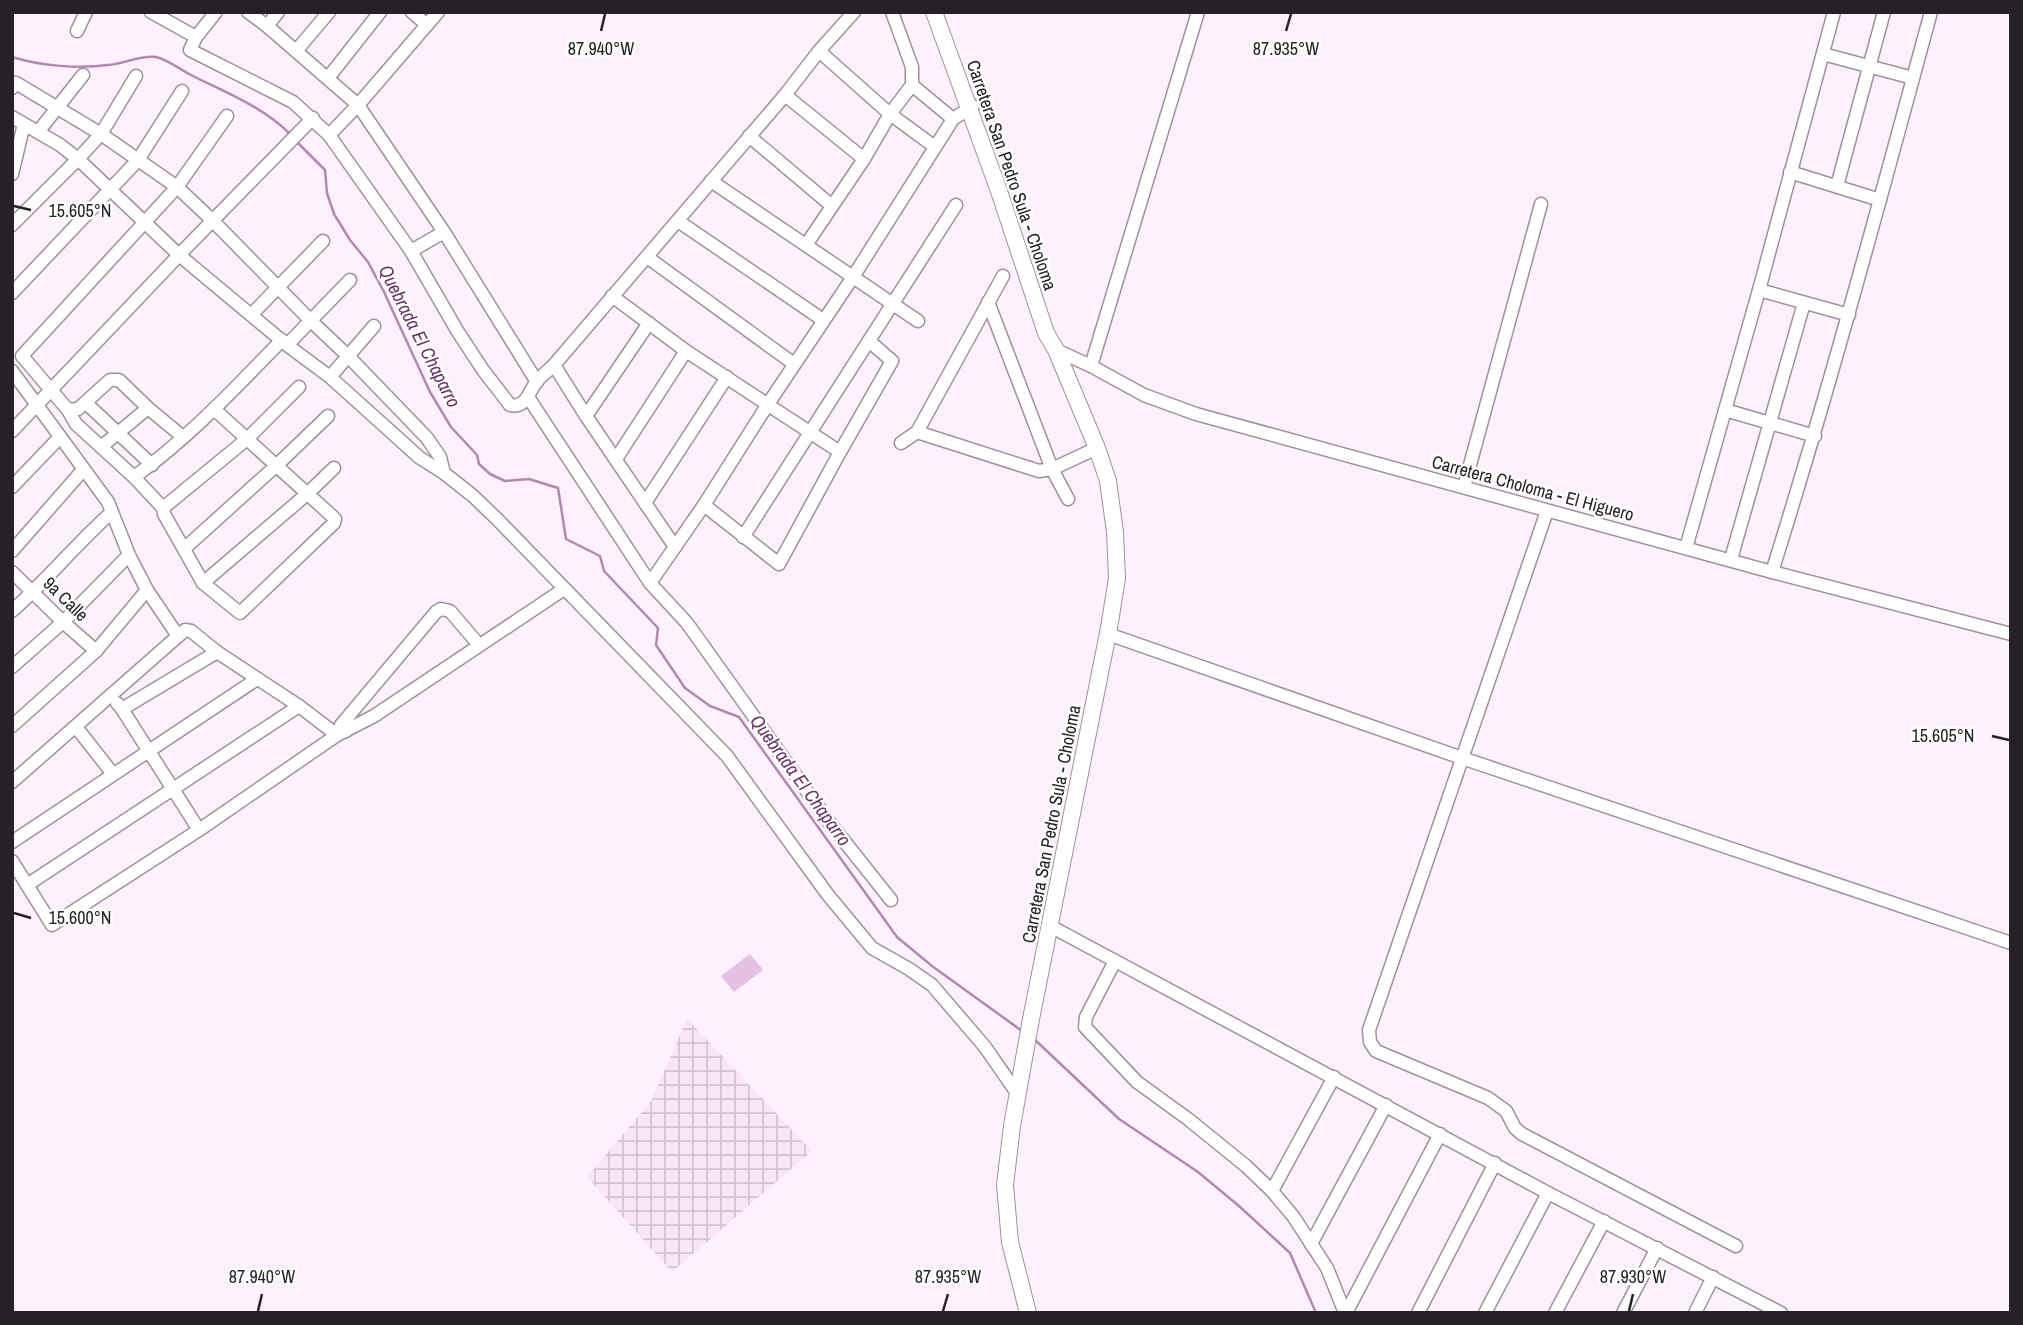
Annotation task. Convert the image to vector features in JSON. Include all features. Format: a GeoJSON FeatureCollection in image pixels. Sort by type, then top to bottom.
{"type":"FeatureCollection","features":[{"type":"Feature","properties":{"kind":"main road","name":"Carretera San Pedro Sula - Choloma"},"geometry":{"type":"LineString","coordinates":[[934,12],[1054,332],[1056,349],[1097,448],[1108,481],[1115,532],[1117,578],[1108,634],[1017,1093],[1006,1185],[1010,1242],[1028,1313]]}},
{"type":"Feature","properties":{"kind":"main road","name":"Carretera San Pedro Sula - Choloma"},"geometry":{"type":"LineString","coordinates":[[940,12],[971,108]]}},
{"type":"Feature","properties":{"kind":"street"},"geometry":{"type":"LineString","coordinates":[[77,31],[86,12]]}},
{"type":"Feature","properties":{"kind":"street"},"geometry":{"type":"LineString","coordinates":[[151,12],[196,37]]}},
{"type":"Feature","properties":{"kind":"street"},"geometry":{"type":"LineString","coordinates":[[216,12],[196,37],[191,46],[192,53],[293,103],[329,135],[411,251],[483,370],[510,405],[518,406],[854,12]]}},
{"type":"Feature","properties":{"kind":"street"},"geometry":{"type":"LineString","coordinates":[[248,12],[358,105],[444,232],[537,382]]}},
{"type":"Feature","properties":{"kind":"street"},"geometry":{"type":"LineString","coordinates":[[267,26],[278,12]]}},
{"type":"Feature","properties":{"kind":"street"},"geometry":{"type":"LineString","coordinates":[[296,51],[329,12]]}},
{"type":"Feature","properties":{"kind":"street"},"geometry":{"type":"LineString","coordinates":[[328,78],[380,12]]}},
{"type":"Feature","properties":{"kind":"street"},"geometry":{"type":"LineString","coordinates":[[412,12],[427,25]]}},
{"type":"Feature","properties":{"kind":"street"},"geometry":{"type":"LineString","coordinates":[[329,135],[438,12]]}},
{"type":"Feature","properties":{"kind":"street"},"geometry":{"type":"LineString","coordinates":[[806,245],[864,159],[890,114],[912,85],[912,67],[891,12]]}},
{"type":"Feature","properties":{"kind":"street"},"geometry":{"type":"LineString","coordinates":[[1091,366],[1198,12]]}},
{"type":"Feature","properties":{"kind":"street"},"geometry":{"type":"LineString","coordinates":[[1686,548],[1759,290],[1833,12]]}},
{"type":"Feature","properties":{"kind":"street"},"geometry":{"type":"LineString","coordinates":[[1837,187],[1884,12]]}},
{"type":"Feature","properties":{"kind":"street"},"geometry":{"type":"LineString","coordinates":[[1772,572],[1815,436],[1931,12]]}},
{"type":"Feature","properties":{"kind":"street"},"geometry":{"type":"LineString","coordinates":[[819,51],[890,114],[935,147]]}},
{"type":"Feature","properties":{"kind":"street"},"geometry":{"type":"LineString","coordinates":[[1823,54],[1913,78]]}},
{"type":"Feature","properties":{"kind":"street"},"geometry":{"type":"LineString","coordinates":[[38,132],[83,75]]}},
{"type":"Feature","properties":{"kind":"street"},"geometry":{"type":"LineString","coordinates":[[12,225],[101,134],[136,76]]}},
{"type":"Feature","properties":{"kind":"street"},"geometry":{"type":"LineString","coordinates":[[12,88],[16,83],[58,107],[177,187],[427,438],[440,457],[444,473]]}},
{"type":"Feature","properties":{"kind":"street"},"geometry":{"type":"LineString","coordinates":[[912,85],[953,119]]}},
{"type":"Feature","properties":{"kind":"street"},"geometry":{"type":"LineString","coordinates":[[12,293],[138,160],[181,91]]}},
{"type":"Feature","properties":{"kind":"street"},"geometry":{"type":"LineString","coordinates":[[785,95],[864,159]]}},
{"type":"Feature","properties":{"kind":"street"},"geometry":{"type":"LineString","coordinates":[[650,583],[853,277],[953,119],[971,108]]}},
{"type":"Feature","properties":{"kind":"street"},"geometry":{"type":"LineString","coordinates":[[214,409],[335,519],[334,523],[240,613],[203,583],[163,508],[134,477],[76,424],[68,410],[22,356],[177,187],[227,116]]}},
{"type":"Feature","properties":{"kind":"street"},"geometry":{"type":"LineString","coordinates":[[12,431],[313,118]]}},
{"type":"Feature","properties":{"kind":"street"},"geometry":{"type":"LineString","coordinates":[[12,174],[18,121],[60,145],[78,159],[179,255],[330,377],[420,458],[473,496],[727,756],[828,895],[872,948],[932,985],[985,1047],[1017,1093]]}},
{"type":"Feature","properties":{"kind":"street"},"geometry":{"type":"LineString","coordinates":[[750,136],[832,206]]}},
{"type":"Feature","properties":{"kind":"street"},"geometry":{"type":"LineString","coordinates":[[1790,172],[1880,200]]}},
{"type":"Feature","properties":{"kind":"street"},"geometry":{"type":"LineString","coordinates":[[711,181],[918,321]]}},
{"type":"Feature","properties":{"kind":"street"},"geometry":{"type":"LineString","coordinates":[[1464,487],[1541,204]]}},
{"type":"Feature","properties":{"kind":"street"},"geometry":{"type":"LineString","coordinates":[[743,537],[956,205]]}},
{"type":"Feature","properties":{"kind":"street"},"geometry":{"type":"LineString","coordinates":[[678,221],[823,320]]}},
{"type":"Feature","properties":{"kind":"street"},"geometry":{"type":"LineString","coordinates":[[411,251],[444,232]]}},
{"type":"Feature","properties":{"kind":"street"},"geometry":{"type":"LineString","coordinates":[[252,314],[323,241]]}},
{"type":"Feature","properties":{"kind":"street"},"geometry":{"type":"LineString","coordinates":[[647,257],[794,364]]}},
{"type":"Feature","properties":{"kind":"street"},"geometry":{"type":"LineString","coordinates":[[901,443],[918,432],[1003,276]]}},
{"type":"Feature","properties":{"kind":"street"},"geometry":{"type":"LineString","coordinates":[[134,477],[152,465],[284,342],[311,321],[350,280]]}},
{"type":"Feature","properties":{"kind":"street"},"geometry":{"type":"LineString","coordinates":[[1759,290],[1849,315]]}},
{"type":"Feature","properties":{"kind":"street"},"geometry":{"type":"LineString","coordinates":[[612,296],[686,351],[840,452]]}},
{"type":"Feature","properties":{"kind":"street"},"geometry":{"type":"LineString","coordinates":[[988,302],[1052,469],[1068,499]]}},
{"type":"Feature","properties":{"kind":"street"},"geometry":{"type":"LineString","coordinates":[[1731,559],[1804,303]]}},
{"type":"Feature","properties":{"kind":"street"},"geometry":{"type":"LineString","coordinates":[[586,416],[649,323]]}},
{"type":"Feature","properties":{"kind":"street"},"geometry":{"type":"LineString","coordinates":[[330,377],[374,326]]}},
{"type":"Feature","properties":{"kind":"street"},"geometry":{"type":"LineString","coordinates":[[704,505],[779,564],[892,361],[869,341]]}},
{"type":"Feature","properties":{"kind":"street","name":"Carretera Choloma - El Higuero"},"geometry":{"type":"LineString","coordinates":[[1056,349],[1144,395],[1196,414],[1546,511],[2011,634]]}},
{"type":"Feature","properties":{"kind":"street"},"geometry":{"type":"LineString","coordinates":[[616,458],[686,351]]}},
{"type":"Feature","properties":{"kind":"street"},"geometry":{"type":"LineString","coordinates":[[554,365],[675,547]]}},
{"type":"Feature","properties":{"kind":"street"},"geometry":{"type":"LineString","coordinates":[[12,371],[98,487],[147,590],[178,636]]}},
{"type":"Feature","properties":{"kind":"street"},"geometry":{"type":"LineString","coordinates":[[645,503],[727,377]]}},
{"type":"Feature","properties":{"kind":"street"},"geometry":{"type":"LineString","coordinates":[[68,410],[78,409],[110,380],[119,380],[183,437]]}},
{"type":"Feature","properties":{"kind":"street"},"geometry":{"type":"LineString","coordinates":[[163,508],[247,439],[299,387]]}},
{"type":"Feature","properties":{"kind":"street"},"geometry":{"type":"LineString","coordinates":[[528,397],[650,583],[687,623],[829,822],[891,900]]}},
{"type":"Feature","properties":{"kind":"street"},"geometry":{"type":"LineString","coordinates":[[86,403],[152,465]]}},
{"type":"Feature","properties":{"kind":"street"},"geometry":{"type":"LineString","coordinates":[[101,447],[148,408]]}},
{"type":"Feature","properties":{"kind":"street"},"geometry":{"type":"LineString","coordinates":[[1725,410],[1815,436]]}},
{"type":"Feature","properties":{"kind":"street"},"geometry":{"type":"LineString","coordinates":[[185,548],[328,416]]}},
{"type":"Feature","properties":{"kind":"street"},"geometry":{"type":"LineString","coordinates":[[918,432],[1039,471],[1052,469],[1097,448]]}},
{"type":"Feature","properties":{"kind":"street"},"geometry":{"type":"LineString","coordinates":[[12,487],[60,437]]}},
{"type":"Feature","properties":{"kind":"street"},"geometry":{"type":"LineString","coordinates":[[203,583],[334,468]]}},
{"type":"Feature","properties":{"kind":"street"},"geometry":{"type":"LineString","coordinates":[[12,551],[83,470]]}},
{"type":"Feature","properties":{"kind":"street"},"geometry":{"type":"LineString","coordinates":[[1546,511],[1369,1030],[1370,1042],[1376,1051],[1488,1098],[1506,1111],[1515,1128],[1522,1134],[1736,1246]]}},
{"type":"Feature","properties":{"kind":"street"},"geometry":{"type":"LineString","coordinates":[[12,611],[112,512]]}},
{"type":"Feature","properties":{"kind":"street"},"geometry":{"type":"LineString","coordinates":[[12,667],[63,622],[129,555]]}},
{"type":"Feature","properties":{"kind":"street","name":"9a Calle"},"geometry":{"type":"LineString","coordinates":[[12,572],[96,651]]}},
{"type":"Feature","properties":{"kind":"street"},"geometry":{"type":"LineString","coordinates":[[12,862],[52,925],[564,589]]}},
{"type":"Feature","properties":{"kind":"street"},"geometry":{"type":"LineString","coordinates":[[12,726],[96,651],[147,590]]}},
{"type":"Feature","properties":{"kind":"street"},"geometry":{"type":"LineString","coordinates":[[341,733],[341,725],[436,612],[442,609],[450,611],[479,645]]}},
{"type":"Feature","properties":{"kind":"street"},"geometry":{"type":"LineString","coordinates":[[12,782],[185,630],[191,631],[217,652],[341,733]]}},
{"type":"Feature","properties":{"kind":"street"},"geometry":{"type":"LineString","coordinates":[[1108,634],[1462,758],[2011,943]]}},
{"type":"Feature","properties":{"kind":"street"},"geometry":{"type":"LineString","coordinates":[[122,709],[217,652]]}},
{"type":"Feature","properties":{"kind":"street"},"geometry":{"type":"LineString","coordinates":[[12,842],[257,679]]}},
{"type":"Feature","properties":{"kind":"street"},"geometry":{"type":"LineString","coordinates":[[113,695],[199,830]]}},
{"type":"Feature","properties":{"kind":"street"},"geometry":{"type":"LineString","coordinates":[[27,885],[299,706]]}},
{"type":"Feature","properties":{"kind":"street"},"geometry":{"type":"LineString","coordinates":[[76,727],[113,774]]}},
{"type":"Feature","properties":{"kind":"street"},"geometry":{"type":"LineString","coordinates":[[1050,926],[1767,1309],[1781,1313]]}},
{"type":"Feature","properties":{"kind":"street"},"geometry":{"type":"LineString","coordinates":[[1115,961],[1086,1017],[1085,1027],[1137,1082],[1237,1158],[1272,1191],[1293,1216],[1327,1268],[1346,1313]]}},
{"type":"Feature","properties":{"kind":"street"},"geometry":{"type":"LineString","coordinates":[[1272,1191],[1334,1077]]}},
{"type":"Feature","properties":{"kind":"street"},"geometry":{"type":"LineString","coordinates":[[1311,1244],[1386,1105]]}},
{"type":"Feature","properties":{"kind":"street"},"geometry":{"type":"LineString","coordinates":[[1346,1313],[1440,1134]]}},
{"type":"Feature","properties":{"kind":"street"},"geometry":{"type":"LineString","coordinates":[[1418,1313],[1496,1163]]}},
{"type":"Feature","properties":{"kind":"street"},"geometry":{"type":"LineString","coordinates":[[1485,1313],[1548,1193]]}},
{"type":"Feature","properties":{"kind":"street"},"geometry":{"type":"LineString","coordinates":[[1555,1313],[1604,1221]]}},
{"type":"Feature","properties":{"kind":"street"},"geometry":{"type":"LineString","coordinates":[[1623,1313],[1657,1248]]}},
{"type":"Feature","properties":{"kind":"street"},"geometry":{"type":"LineString","coordinates":[[1695,1313],[1713,1278]]}},
{"type":"Feature","properties":{"kind":"shaded area"},"geometry":{"type":"Polygon","coordinates":[[[750,954],[763,970],[734,992],[721,976],[750,954]]]}},
{"type":"Feature","properties":{"kind":"shaded area"},"geometry":{"type":"Polygon","coordinates":[[[687,1019],[812,1151],[672,1272],[587,1177],[651,1101],[687,1019]]]}},
{"type":"Feature","properties":{"kind":"waterway","name":"Quebrada El Chaparro"},"geometry":{"type":"LineString","coordinates":[[12,57],[47,65],[72,67],[156,57],[255,107],[290,134]]}},
{"type":"Feature","properties":{"kind":"waterway","name":"Quebrada El Chaparro"},"geometry":{"type":"LineString","coordinates":[[297,142],[325,170],[327,193],[334,214],[368,262],[430,392],[451,427],[477,455],[479,464],[490,474],[505,481],[529,479],[558,488],[566,539],[600,556],[604,571],[658,628],[656,645],[685,688],[710,706],[739,717],[897,937],[932,966],[1022,1031]]}},
{"type":"Feature","properties":{"kind":"waterway","name":"Quebrada El Chaparro"},"geometry":{"type":"LineString","coordinates":[[1033,1038],[1119,1119],[1198,1172],[1290,1253],[1316,1313]]}}]}
